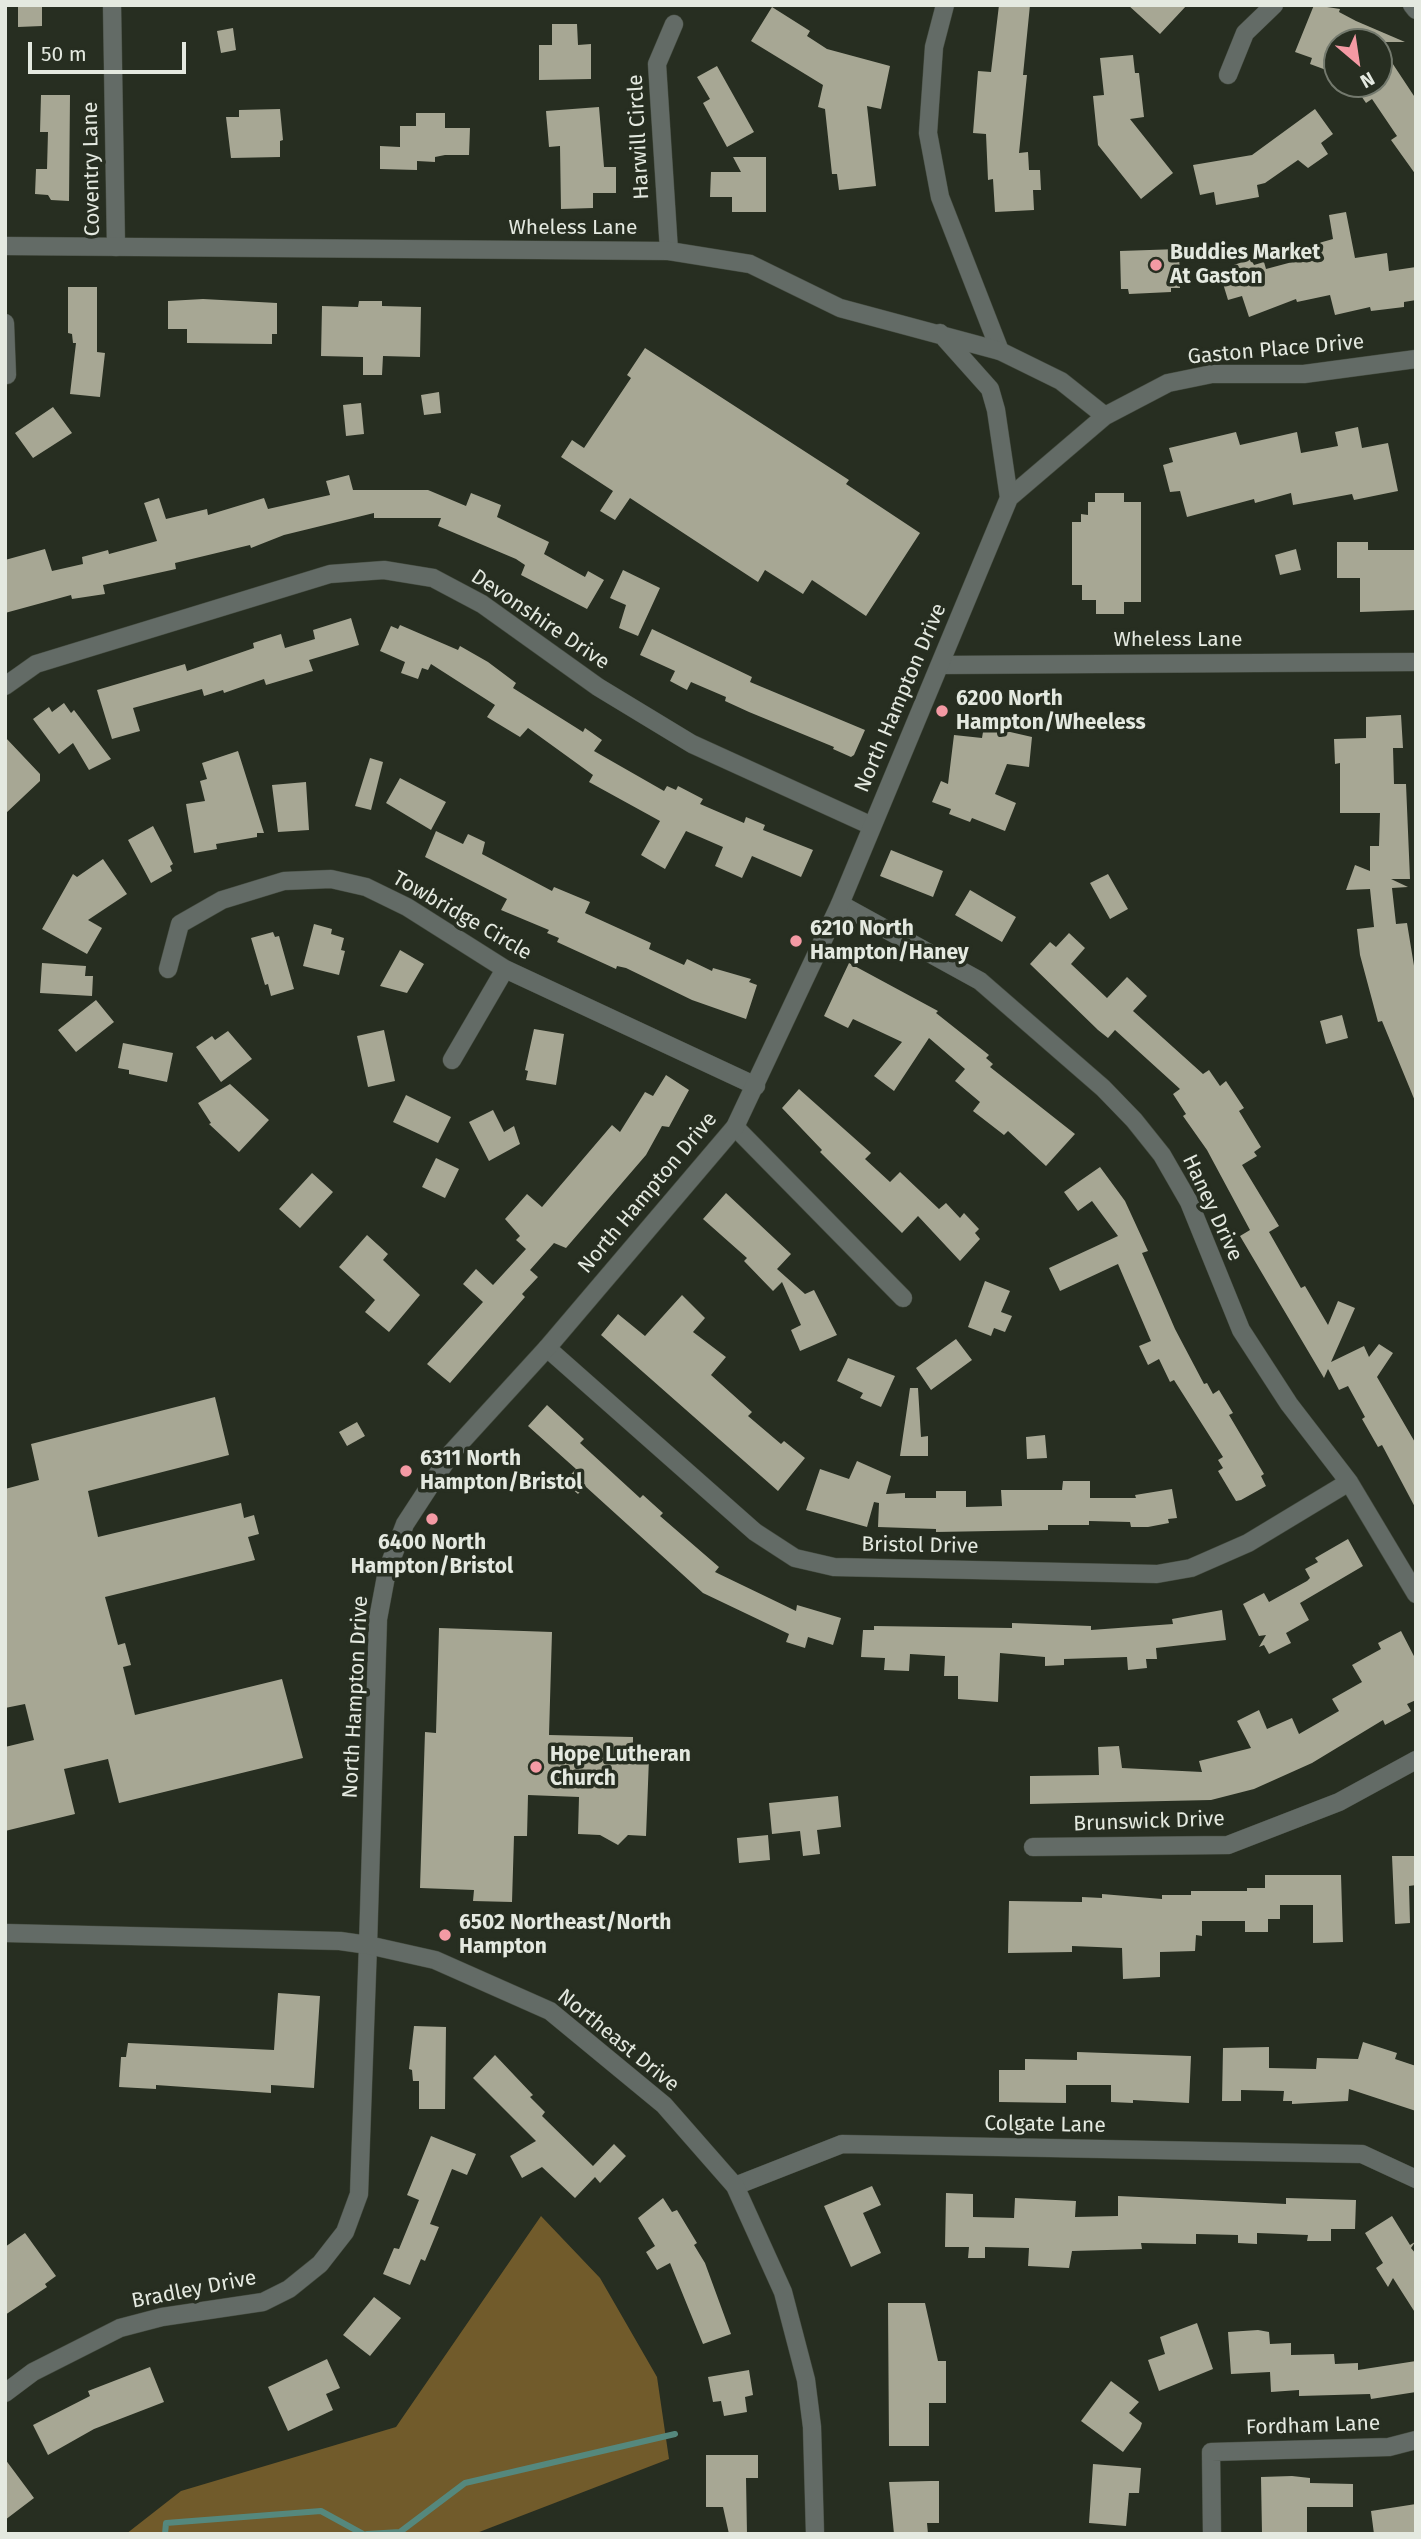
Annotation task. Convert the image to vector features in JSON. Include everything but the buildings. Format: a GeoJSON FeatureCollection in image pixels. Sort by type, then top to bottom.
{"type":"FeatureCollection","features":[{"type":"Feature","properties":{"kind":"street","name":"Coventry Lane"},"geometry":{"type":"LineString","coordinates":[[112,5],[116,247]]}},
{"type":"Feature","properties":{"kind":"street"},"geometry":{"type":"LineString","coordinates":[[945,5],[934,47],[928,133],[940,197],[1000,351]]}},
{"type":"Feature","properties":{"kind":"street"},"geometry":{"type":"LineString","coordinates":[[1228,75],[1245,33],[1274,5]]}},
{"type":"Feature","properties":{"kind":"street"},"geometry":{"type":"LineString","coordinates":[[1412,5],[1416,10]]}},
{"type":"Feature","properties":{"kind":"street","name":"Harwill Circle"},"geometry":{"type":"LineString","coordinates":[[669,251],[657,64],[674,24]]}},
{"type":"Feature","properties":{"kind":"street","name":"Wheless Lane"},"geometry":{"type":"LineString","coordinates":[[5,246],[669,251],[750,264],[841,308],[1000,351],[1061,381],[1105,416]]}},
{"type":"Feature","properties":{"kind":"street"},"geometry":{"type":"LineString","coordinates":[[5,323],[7,375]]}},
{"type":"Feature","properties":{"kind":"street"},"geometry":{"type":"LineString","coordinates":[[940,333],[990,389],[996,410],[1009,498]]}},
{"type":"Feature","properties":{"kind":"street","name":"Gaston Place Drive"},"geometry":{"type":"LineString","coordinates":[[1105,416],[1168,383],[1212,374],[1304,374],[1416,359]]}},
{"type":"Feature","properties":{"kind":"street","name":"North Hampton Drive"},"geometry":{"type":"LineString","coordinates":[[368,1945],[378,1619],[387,1571],[405,1524],[452,1452],[547,1348],[735,1127],[840,904],[1009,498],[1105,416]]}},
{"type":"Feature","properties":{"kind":"street","name":"Devonshire Drive"},"geometry":{"type":"LineString","coordinates":[[5,686],[36,664],[60,655],[330,574],[384,570],[433,578],[482,604],[598,687],[692,744],[872,826]]}},
{"type":"Feature","properties":{"kind":"street","name":"Wheless Lane"},"geometry":{"type":"LineString","coordinates":[[941,665],[1416,662]]}},
{"type":"Feature","properties":{"kind":"street","name":"Towbridge Circle"},"geometry":{"type":"LineString","coordinates":[[168,969],[180,923],[222,900],[284,881],[331,878],[366,887],[407,907],[505,969],[756,1086]]}},
{"type":"Feature","properties":{"kind":"street","name":"Haney Drive"},"geometry":{"type":"LineString","coordinates":[[840,904],[924,947],[980,981],[1103,1088],[1134,1120],[1163,1155],[1189,1202],[1241,1330],[1289,1404],[1349,1482],[1416,1594]]}},
{"type":"Feature","properties":{"kind":"street"},"geometry":{"type":"LineString","coordinates":[[452,1060],[505,969]]}},
{"type":"Feature","properties":{"kind":"street"},"geometry":{"type":"LineString","coordinates":[[735,1127],[903,1298]]}},
{"type":"Feature","properties":{"kind":"street","name":"Bristol Drive"},"geometry":{"type":"LineString","coordinates":[[547,1348],[755,1532],[794,1558],[834,1567],[1157,1574],[1191,1567],[1248,1543],[1349,1482]]}},
{"type":"Feature","properties":{"kind":"street","name":"Brunswick Drive"},"geometry":{"type":"LineString","coordinates":[[1033,1847],[1228,1845],[1339,1802],[1416,1760]]}},
{"type":"Feature","properties":{"kind":"street","name":"Northeast Drive"},"geometry":{"type":"LineString","coordinates":[[5,1933],[340,1941],[368,1945],[435,1960],[550,2011],[664,2105],[735,2186],[783,2292],[806,2380],[812,2427],[815,2534]]}},
{"type":"Feature","properties":{"kind":"street","name":"Bradley Drive"},"geometry":{"type":"LineString","coordinates":[[5,2393],[33,2372],[121,2328],[162,2317],[263,2302],[289,2289],[320,2264],[345,2232],[359,2194],[368,1945]]}},
{"type":"Feature","properties":{"kind":"street","name":"Colgate Lane"},"geometry":{"type":"LineString","coordinates":[[735,2186],[842,2144],[1362,2154],[1416,2179]]}},
{"type":"Feature","properties":{"kind":"street","name":"Fordham Lane"},"geometry":{"type":"LineString","coordinates":[[1212,2534],[1211,2452],[1389,2447],[1416,2440]]}},
{"type":"Feature","properties":{"kind":"shaded area"},"geometry":{"type":"Polygon","coordinates":[[[541,2216],[600,2278],[657,2377],[669,2459],[474,2534],[126,2534],[181,2491],[396,2427],[541,2216]]]}},
{"type":"Feature","properties":{"kind":"waterway"},"geometry":{"type":"LineString","coordinates":[[367,2534],[400,2532],[465,2483],[675,2434]]}},
{"type":"Feature","properties":{"kind":"waterway"},"geometry":{"type":"LineString","coordinates":[[165,2534],[166,2523],[321,2511],[363,2534]]}},
{"type":"Feature","properties":{"kind":"place","name":"Buddies Market At Gaston"},"geometry":{"type":"Point","coordinates":[1156,265]}},
{"type":"Feature","properties":{"kind":"place","name":"6200 North Hampton/Wheeless"},"geometry":{"type":"Point","coordinates":[942,711]}},
{"type":"Feature","properties":{"kind":"place","name":"6210 North Hampton/Haney"},"geometry":{"type":"Point","coordinates":[796,941]}},
{"type":"Feature","properties":{"kind":"place","name":"6311 North Hampton/Bristol"},"geometry":{"type":"Point","coordinates":[406,1471]}},
{"type":"Feature","properties":{"kind":"place","name":"6400 North Hampton/Bristol"},"geometry":{"type":"Point","coordinates":[432,1519]}},
{"type":"Feature","properties":{"kind":"place","name":"Hope Lutheran Church"},"geometry":{"type":"Point","coordinates":[536,1767]}},
{"type":"Feature","properties":{"kind":"place","name":"6502 Northeast/North Hampton"},"geometry":{"type":"Point","coordinates":[445,1935]}}]}
